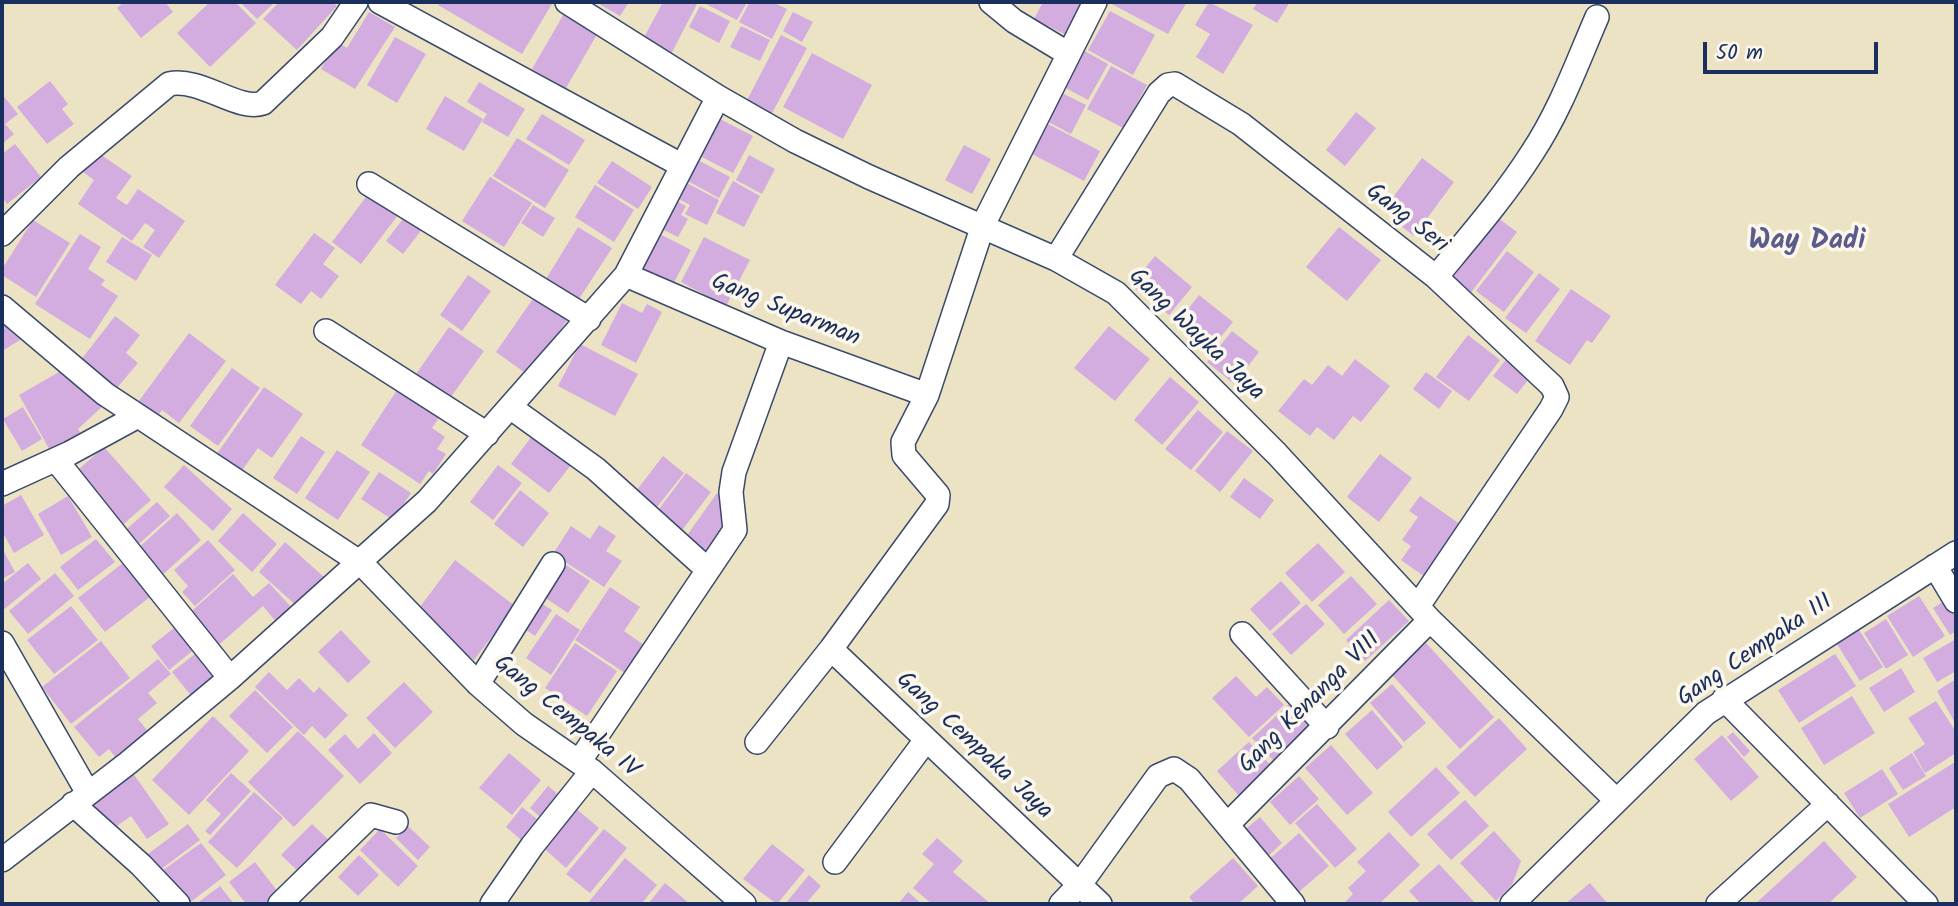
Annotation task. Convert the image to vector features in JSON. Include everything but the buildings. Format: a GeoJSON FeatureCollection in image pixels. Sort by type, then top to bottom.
{"type":"FeatureCollection","features":[{"type":"Feature","properties":{"kind":"street"},"geometry":{"type":"LineString","coordinates":[[2,234],[69,167],[169,84],[200,86],[251,105],[263,103],[332,37],[356,2]]}},
{"type":"Feature","properties":{"kind":"street"},"geometry":{"type":"LineString","coordinates":[[380,2],[681,165]]}},
{"type":"Feature","properties":{"kind":"street","name":"Gang Wayka Jaya"},"geometry":{"type":"LineString","coordinates":[[567,2],[718,97],[857,171],[983,225],[1095,278],[1141,316],[1277,454],[1424,613],[1615,800]]}},
{"type":"Feature","properties":{"kind":"street"},"geometry":{"type":"LineString","coordinates":[[991,2],[1014,21],[1067,53]]}},
{"type":"Feature","properties":{"kind":"street"},"geometry":{"type":"LineString","coordinates":[[757,742],[831,649],[939,500],[938,495],[909,462],[903,449],[927,395],[983,225],[1067,53],[1095,2]]}},
{"type":"Feature","properties":{"kind":"street"},"geometry":{"type":"LineString","coordinates":[[1436,277],[1499,201],[1533,153],[1557,109],[1598,17]]}},
{"type":"Feature","properties":{"kind":"street","name":"Gang Seri"},"geometry":{"type":"LineString","coordinates":[[1056,259],[1159,93],[1168,85],[1175,84],[1241,124],[1436,277],[1552,386],[1557,397],[1424,613]]}},
{"type":"Feature","properties":{"kind":"street"},"geometry":{"type":"LineString","coordinates":[[2,860],[128,763],[230,678],[427,502],[626,275],[718,97]]}},
{"type":"Feature","properties":{"kind":"street"},"geometry":{"type":"LineString","coordinates":[[369,184],[589,319]]}},
{"type":"Feature","properties":{"kind":"street","name":"Gang Suparman"},"geometry":{"type":"LineString","coordinates":[[626,275],[781,342],[927,395]]}},
{"type":"Feature","properties":{"kind":"street","name":"Gang Cempaka IV"},"geometry":{"type":"LineString","coordinates":[[2,307],[105,394],[361,563],[478,684],[524,724],[586,766],[744,904]]}},
{"type":"Feature","properties":{"kind":"street"},"geometry":{"type":"LineString","coordinates":[[326,331],[487,434]]}},
{"type":"Feature","properties":{"kind":"street"},"geometry":{"type":"LineString","coordinates":[[492,904],[586,766],[735,530],[731,492],[734,472],[781,342]]}},
{"type":"Feature","properties":{"kind":"street"},"geometry":{"type":"LineString","coordinates":[[510,407],[596,469],[709,570]]}},
{"type":"Feature","properties":{"kind":"street"},"geometry":{"type":"LineString","coordinates":[[2,484],[56,460],[138,416]]}},
{"type":"Feature","properties":{"kind":"street"},"geometry":{"type":"LineString","coordinates":[[56,460],[230,678]]}},
{"type":"Feature","properties":{"kind":"street","name":"Gang Cempaka III"},"geometry":{"type":"LineString","coordinates":[[1512,904],[1584,836],[1615,800],[1675,740],[1724,699],[1956,553]]}},
{"type":"Feature","properties":{"kind":"street"},"geometry":{"type":"LineString","coordinates":[[478,684],[554,564]]}},
{"type":"Feature","properties":{"kind":"street"},"geometry":{"type":"LineString","coordinates":[[1936,566],[1956,601]]}},
{"type":"Feature","properties":{"kind":"street","name":"Gang Kenanga VIII"},"geometry":{"type":"LineString","coordinates":[[1228,824],[1327,727],[1424,613]]}},
{"type":"Feature","properties":{"kind":"street"},"geometry":{"type":"LineString","coordinates":[[1242,634],[1327,727]]}},
{"type":"Feature","properties":{"kind":"street","name":"Gang Cempaka Jaya"},"geometry":{"type":"LineString","coordinates":[[831,649],[1081,883],[1100,904]]}},
{"type":"Feature","properties":{"kind":"street"},"geometry":{"type":"LineString","coordinates":[[6,658],[80,799],[178,904]]}},
{"type":"Feature","properties":{"kind":"street"},"geometry":{"type":"LineString","coordinates":[[1724,699],[1926,904]]}},
{"type":"Feature","properties":{"kind":"street"},"geometry":{"type":"LineString","coordinates":[[835,862],[926,740]]}},
{"type":"Feature","properties":{"kind":"street"},"geometry":{"type":"LineString","coordinates":[[1060,904],[1081,883],[1158,776],[1166,770],[1174,769],[1189,779],[1293,904]]}},
{"type":"Feature","properties":{"kind":"street"},"geometry":{"type":"LineString","coordinates":[[1718,904],[1828,804]]}},
{"type":"Feature","properties":{"kind":"street"},"geometry":{"type":"LineString","coordinates":[[280,904],[371,815],[396,822]]}},
{"type":"Feature","properties":{"kind":"district","name":"Way Dadi"},"geometry":{"type":"Point","coordinates":[1807,243]}}]}
